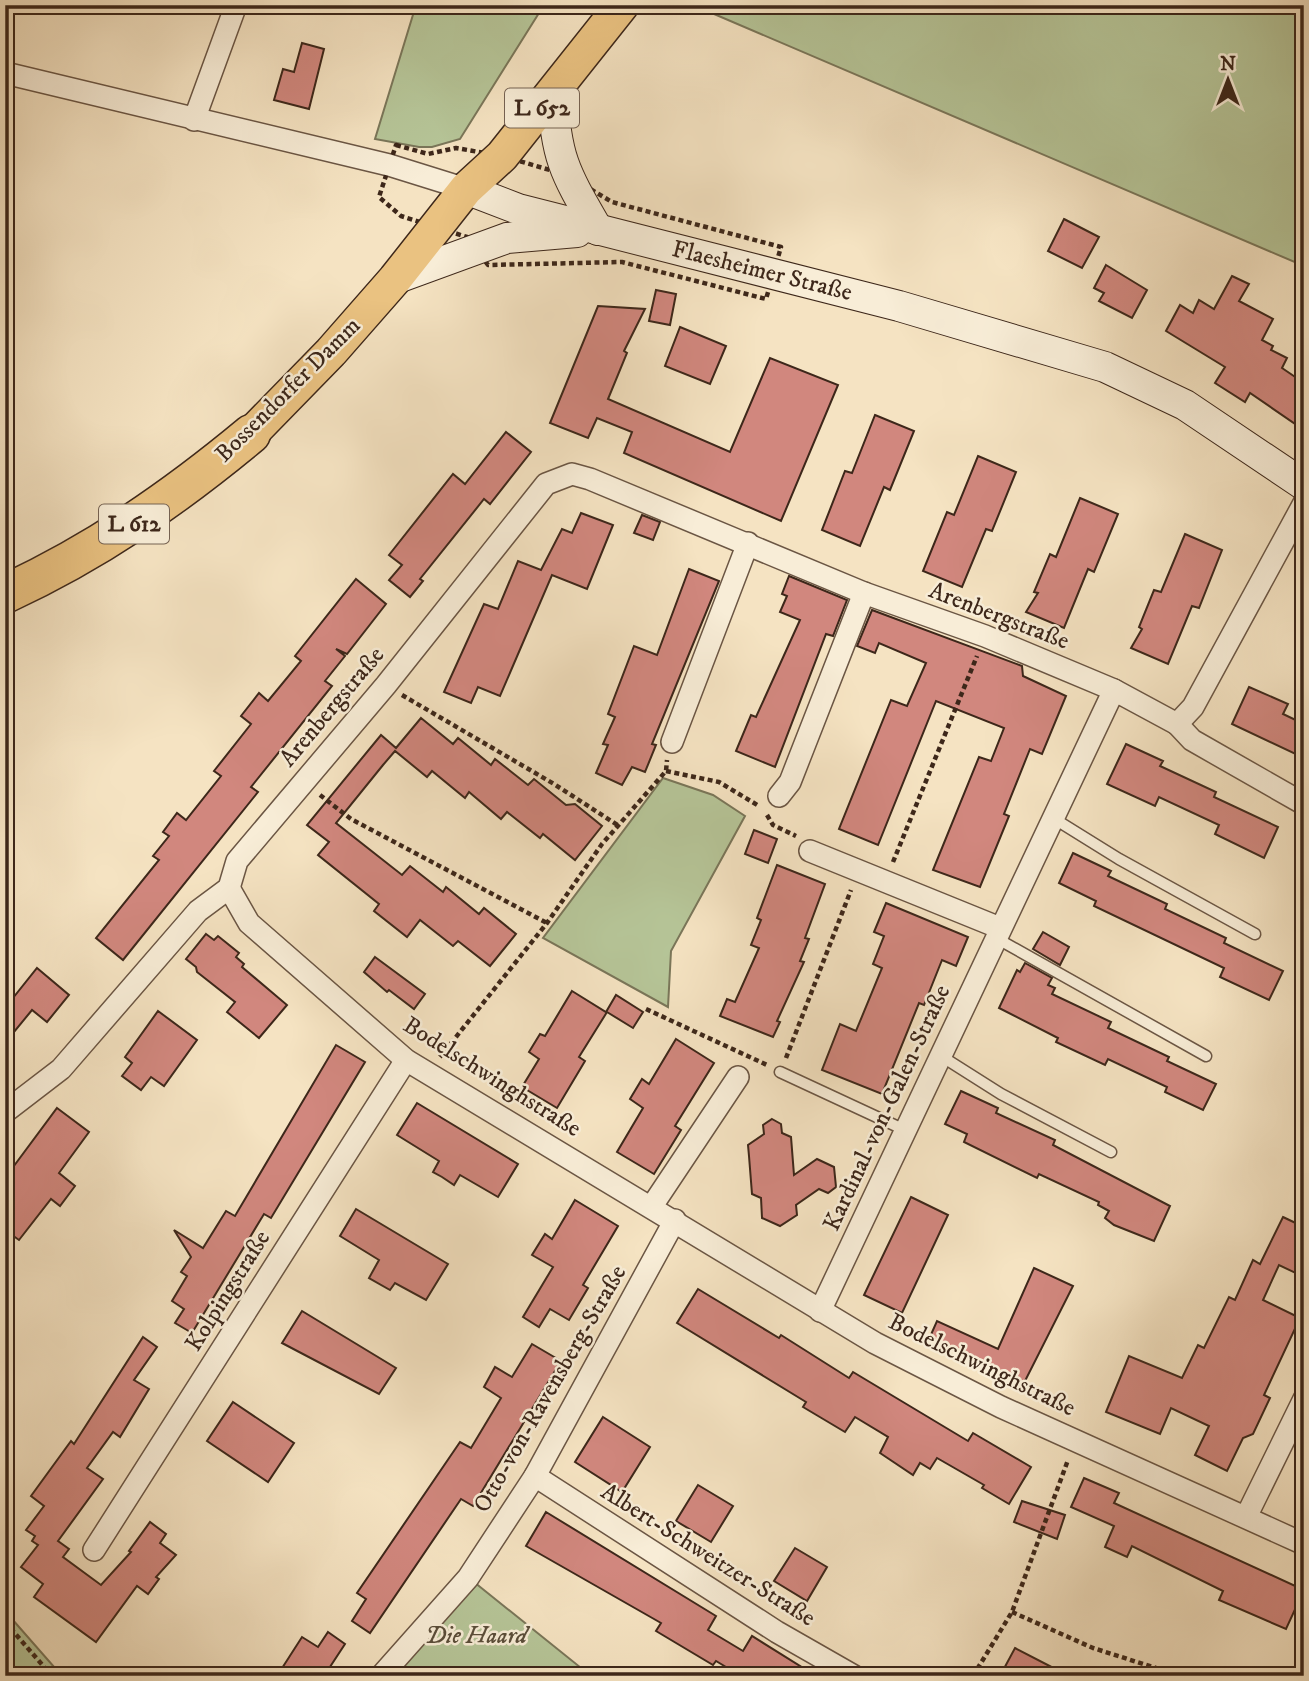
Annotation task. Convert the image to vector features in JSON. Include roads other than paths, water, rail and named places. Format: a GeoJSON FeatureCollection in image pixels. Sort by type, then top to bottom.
{"type":"FeatureCollection","features":[{"type":"Feature","properties":{"kind":"highway","name":"Bossendorfer Damm"},"geometry":{"type":"LineString","coordinates":[[5,594],[80,556],[153,512],[251,434]]}},
{"type":"Feature","properties":{"kind":"main road","name":"L 652"},"geometry":{"type":"LineString","coordinates":[[466,189],[502,156],[622,5]]}},
{"type":"Feature","properties":{"kind":"main road"},"geometry":{"type":"LineString","coordinates":[[395,279],[507,238],[598,230],[560,160],[554,128],[553,94]]}},
{"type":"Feature","properties":{"kind":"main road","name":"Flaesheimer Straße"},"geometry":{"type":"LineString","coordinates":[[466,189],[518,209],[899,306],[1105,367],[1185,405],[1304,485]]}},
{"type":"Feature","properties":{"kind":"main road","name":"Bossendorfer Damm"},"geometry":{"type":"LineString","coordinates":[[251,434],[331,352],[395,279],[466,189]]}},
{"type":"Feature","properties":{"kind":"street"},"geometry":{"type":"LineString","coordinates":[[194,120],[236,5]]}},
{"type":"Feature","properties":{"kind":"street","name":"Flaesheimer Straße"},"geometry":{"type":"LineString","coordinates":[[5,73],[389,165],[466,189]]}},
{"type":"Feature","properties":{"kind":"street","name":"Arenbergstraße"},"geometry":{"type":"LineString","coordinates":[[229,888],[237,861],[386,685],[546,484],[572,474],[748,543],[864,593],[985,636],[1114,690]]}},
{"type":"Feature","properties":{"kind":"street"},"geometry":{"type":"LineString","coordinates":[[1177,724],[1193,707],[1304,503]]}},
{"type":"Feature","properties":{"kind":"street"},"geometry":{"type":"LineString","coordinates":[[672,742],[748,543]]}},
{"type":"Feature","properties":{"kind":"street"},"geometry":{"type":"LineString","coordinates":[[779,796],[790,782],[864,593]]}},
{"type":"Feature","properties":{"kind":"street"},"geometry":{"type":"LineString","coordinates":[[1114,690],[1177,724],[1192,740],[1304,804]]}},
{"type":"Feature","properties":{"kind":"street","name":"Kardinal-von-Galen-Straße"},"geometry":{"type":"LineString","coordinates":[[820,1311],[1114,690]]}},
{"type":"Feature","properties":{"kind":"street"},"geometry":{"type":"LineString","coordinates":[[810,851],[998,933]]}},
{"type":"Feature","properties":{"kind":"street"},"geometry":{"type":"LineString","coordinates":[[5,1112],[61,1069],[198,911],[229,888]]}},
{"type":"Feature","properties":{"kind":"street","name":"Bodelschwinghstraße"},"geometry":{"type":"LineString","coordinates":[[229,888],[249,923],[406,1060],[652,1206],[820,1311],[931,1373],[1304,1544]]}},
{"type":"Feature","properties":{"kind":"street","name":"Kolpingstraße"},"geometry":{"type":"LineString","coordinates":[[94,1550],[406,1060]]}},
{"type":"Feature","properties":{"kind":"street"},"geometry":{"type":"LineString","coordinates":[[652,1206],[738,1077]]}},
{"type":"Feature","properties":{"kind":"street","name":"Otto-von-Ravensberg-Straße"},"geometry":{"type":"LineString","coordinates":[[381,1676],[468,1578],[535,1476],[675,1220]]}},
{"type":"Feature","properties":{"kind":"street"},"geometry":{"type":"LineString","coordinates":[[1246,1517],[1304,1399]]}},
{"type":"Feature","properties":{"kind":"street","name":"Albert-Schweitzer-Straße"},"geometry":{"type":"LineString","coordinates":[[535,1476],[777,1632],[855,1676]]}},
{"type":"Feature","properties":{"kind":"lane"},"geometry":{"type":"LineString","coordinates":[[1053,818],[1119,859],[1255,934]]}},
{"type":"Feature","properties":{"kind":"lane"},"geometry":{"type":"LineString","coordinates":[[998,933],[1206,1056]]}},
{"type":"Feature","properties":{"kind":"lane"},"geometry":{"type":"LineString","coordinates":[[941,1056],[1001,1094],[1111,1152]]}},
{"type":"Feature","properties":{"kind":"lane"},"geometry":{"type":"LineString","coordinates":[[780,1072],[907,1131]]}},
{"type":"Feature","properties":{"kind":"park label","name":"Die Haard"},"geometry":{"type":"Point","coordinates":[476,1636]}}]}
